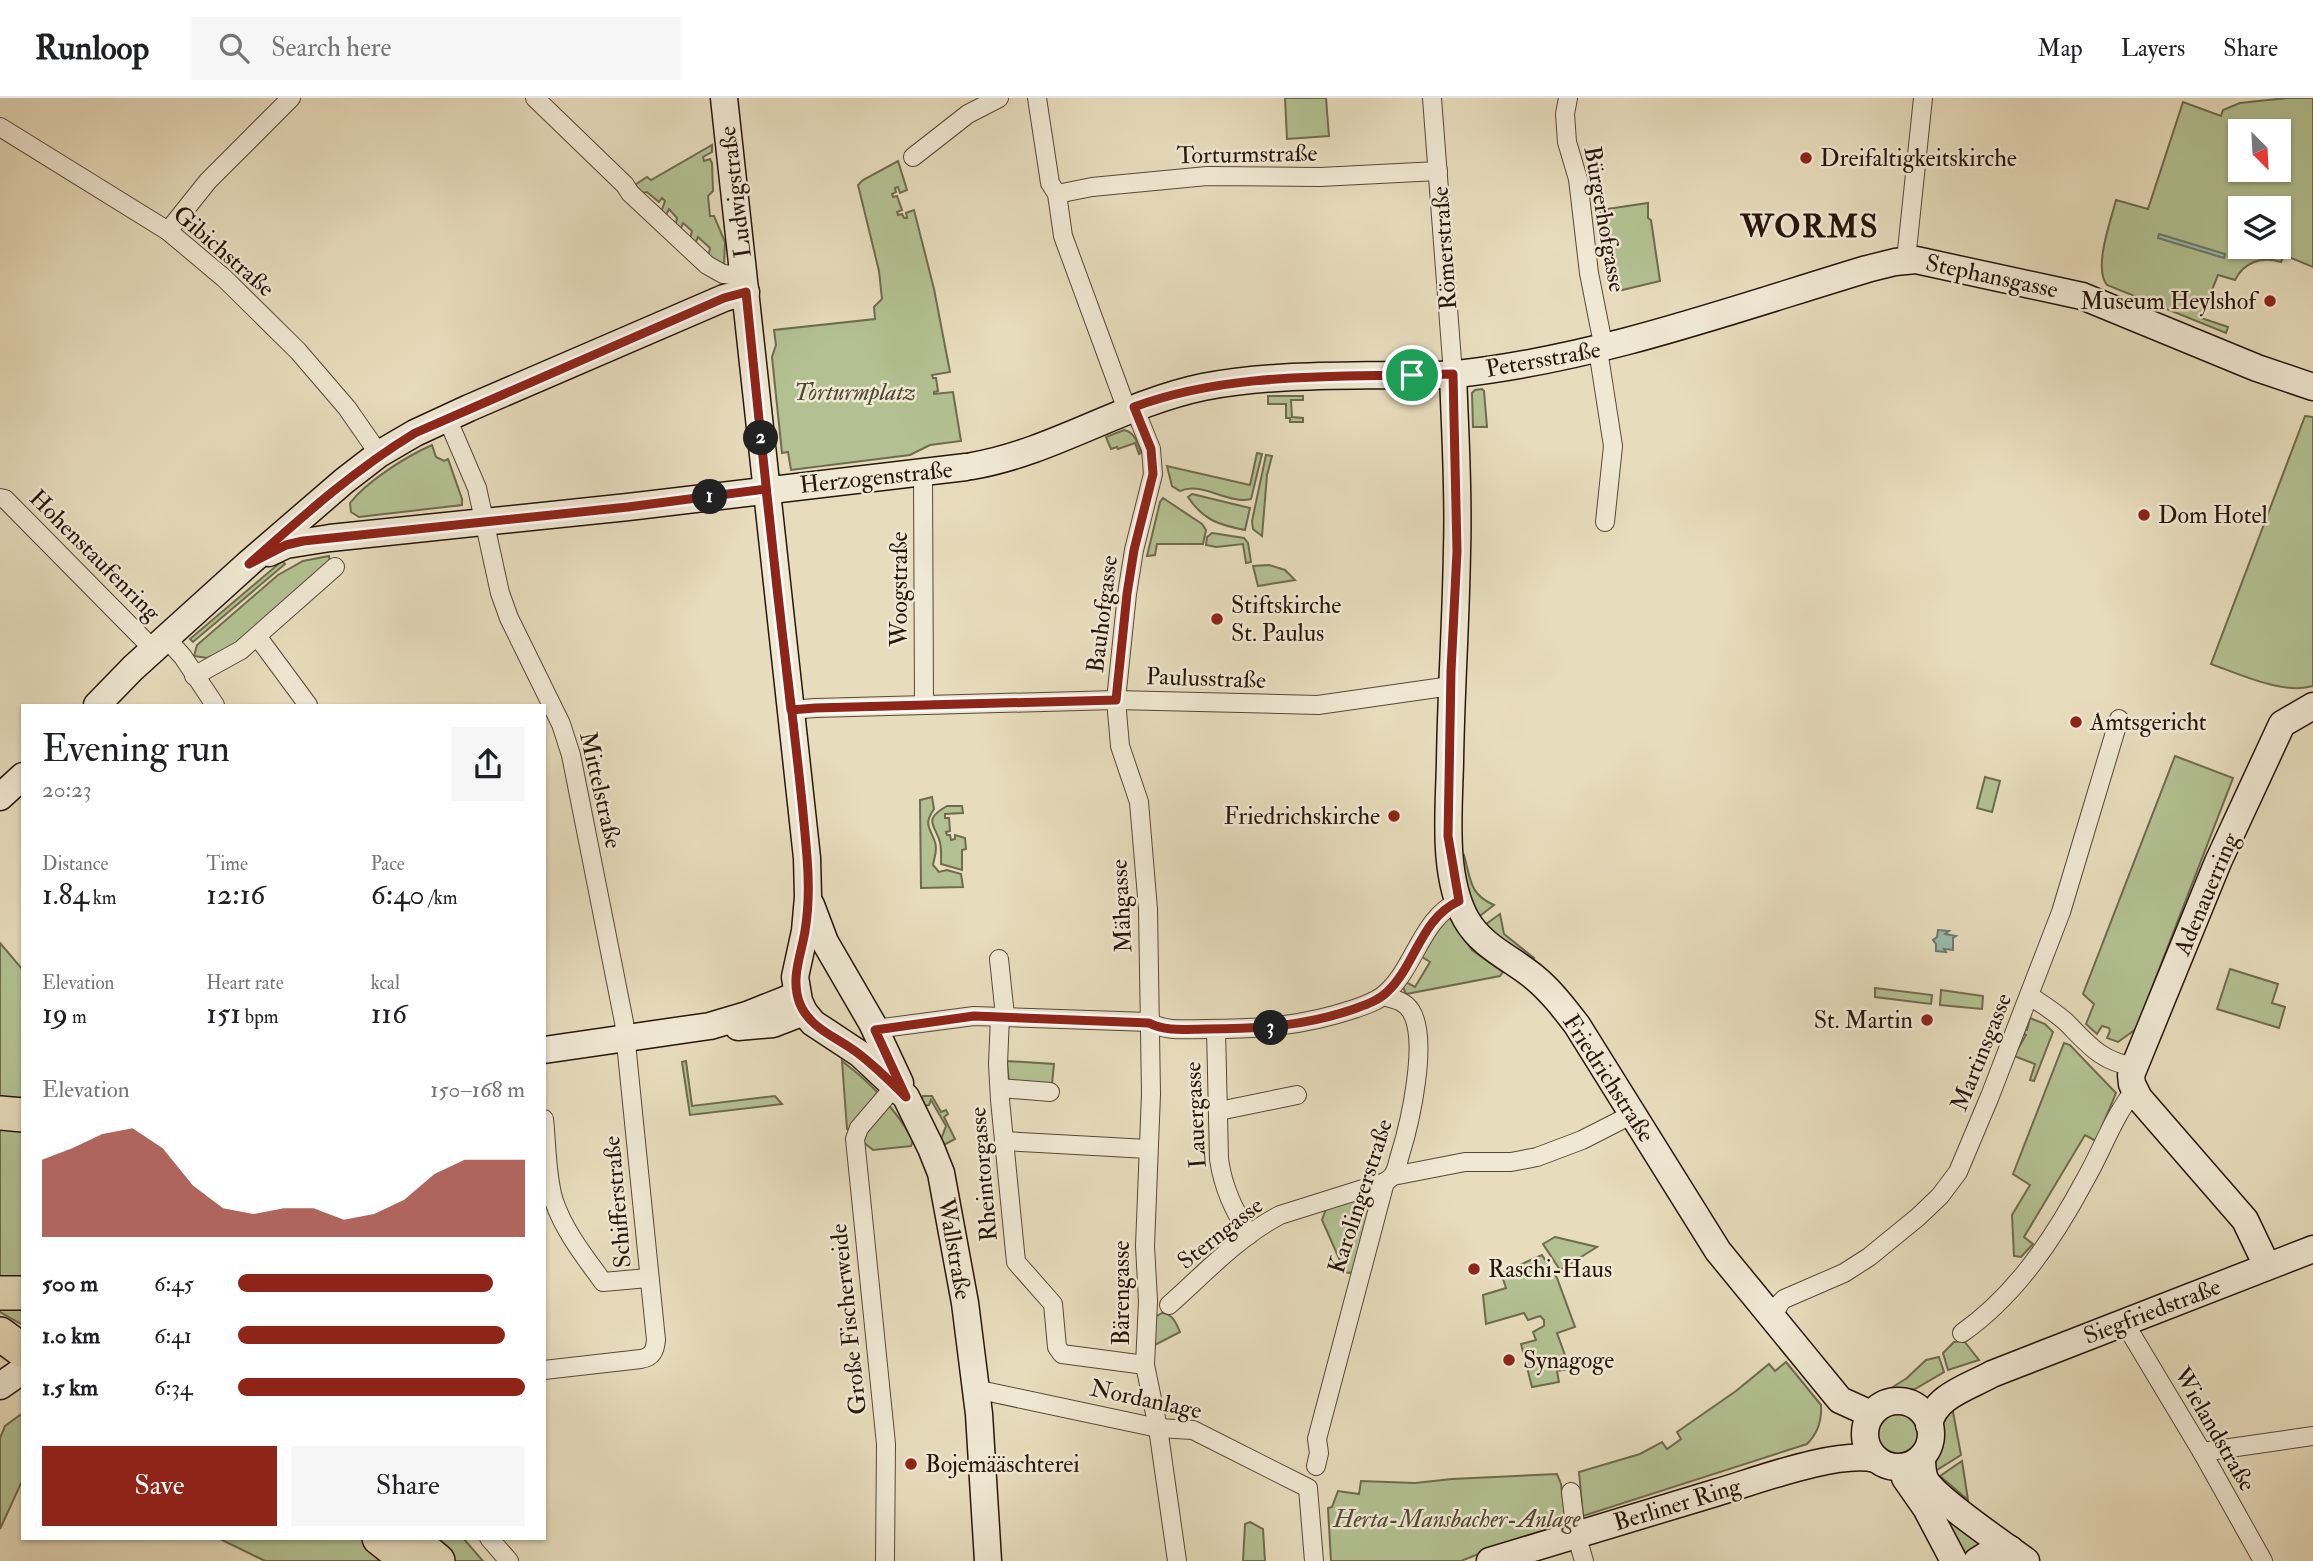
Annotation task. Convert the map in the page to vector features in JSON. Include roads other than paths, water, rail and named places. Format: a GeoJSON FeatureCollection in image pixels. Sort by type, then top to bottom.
{"type":"FeatureCollection","features":[{"type":"Feature","properties":{"kind":"highway"},"geometry":{"type":"LineString","coordinates":[[0,1112],[21,1115]]}},
{"type":"Feature","properties":{"kind":"highway"},"geometry":{"type":"LineString","coordinates":[[0,1293],[21,1293]]}},
{"type":"Feature","properties":{"kind":"highway"},"geometry":{"type":"LineString","coordinates":[[0,1319],[13,1356]]}},
{"type":"Feature","properties":{"kind":"highway"},"geometry":{"type":"LineString","coordinates":[[382,1540],[408,1561]]}},
{"type":"Feature","properties":{"kind":"highway"},"geometry":{"type":"LineString","coordinates":[[413,1540],[438,1561]]}},
{"type":"Feature","properties":{"kind":"main road","name":"Ludwigstraße"},"geometry":{"type":"LineString","coordinates":[[724,98],[807,858],[805,931],[795,977],[800,1003]]}},
{"type":"Feature","properties":{"kind":"main road","name":"Petersstraße"},"geometry":{"type":"LineString","coordinates":[[969,466],[1027,450],[1155,399],[1205,387],[1262,379],[1453,374],[1522,365],[1601,349],[1867,269],[1906,260]]}},
{"type":"Feature","properties":{"kind":"main road","name":"Stephansgasse"},"geometry":{"type":"LineString","coordinates":[[1906,260],[1935,263],[2082,296],[2257,368],[2313,387]]}},
{"type":"Feature","properties":{"kind":"main road"},"geometry":{"type":"LineString","coordinates":[[98,704],[249,564],[379,454],[458,413],[724,298],[745,284]]}},
{"type":"Feature","properties":{"kind":"main road","name":"Römerstraße"},"geometry":{"type":"LineString","coordinates":[[1453,374],[1457,532],[1448,836],[1459,901]]}},
{"type":"Feature","properties":{"kind":"main road","name":"Herzogenstraße"},"geometry":{"type":"LineString","coordinates":[[249,564],[286,545],[303,541],[969,466]]}},
{"type":"Feature","properties":{"kind":"main road","name":"Adenauerring"},"geometry":{"type":"LineString","coordinates":[[2134,1078],[2218,862],[2282,724],[2313,706]]}},
{"type":"Feature","properties":{"kind":"main road"},"geometry":{"type":"LineString","coordinates":[[0,797],[21,778]]}},
{"type":"Feature","properties":{"kind":"main road"},"geometry":{"type":"LineString","coordinates":[[808,898],[825,942],[875,1030],[901,1092]]}},
{"type":"Feature","properties":{"kind":"main road","name":"Friedrichstraße"},"geometry":{"type":"LineString","coordinates":[[1459,901],[1468,922],[1483,941],[1532,975],[1556,998],[1577,1024],[1705,1231],[1840,1400],[1868,1424]]}},
{"type":"Feature","properties":{"kind":"main road"},"geometry":{"type":"LineString","coordinates":[[546,1049],[709,1027],[800,1003]]}},
{"type":"Feature","properties":{"kind":"main road","name":"Wallstraße"},"geometry":{"type":"LineString","coordinates":[[800,1003],[813,1023],[860,1054],[901,1092],[932,1148],[946,1194],[965,1303],[981,1438],[988,1561]]}},
{"type":"Feature","properties":{"kind":"main road"},"geometry":{"type":"LineString","coordinates":[[2134,1078],[2245,1220],[2267,1266]]}},
{"type":"Feature","properties":{"kind":"main road"},"geometry":{"type":"LineString","coordinates":[[0,1112],[21,1107]]}},
{"type":"Feature","properties":{"kind":"main road","name":"Siegfriedstraße"},"geometry":{"type":"LineString","coordinates":[[1930,1425],[1934,1409],[1942,1400],[1992,1374],[2313,1248]]}},
{"type":"Feature","properties":{"kind":"main road","name":"Siegfriedstraße"},"geometry":{"type":"LineString","coordinates":[[1906,1402],[1915,1400],[1949,1381],[1992,1374]]}},
{"type":"Feature","properties":{"kind":"main road"},"geometry":{"type":"LineString","coordinates":[[1885,1463],[1912,1464],[1922,1457],[1930,1442],[1930,1425],[1921,1411],[1906,1402],[1887,1403],[1868,1424],[1866,1445],[1885,1463],[1912,1487],[1954,1561]]}},
{"type":"Feature","properties":{"kind":"main road","name":"Berliner Ring"},"geometry":{"type":"LineString","coordinates":[[1784,1471],[1868,1424]]}},
{"type":"Feature","properties":{"kind":"main road","name":"Berliner Ring"},"geometry":{"type":"LineString","coordinates":[[1490,1561],[1784,1471],[1851,1457],[1864,1457],[1885,1463]]}},
{"type":"Feature","properties":{"kind":"main road"},"geometry":{"type":"LineString","coordinates":[[1922,1457],[1925,1480],[1955,1508],[2018,1555]]}},
{"type":"Feature","properties":{"kind":"main road"},"geometry":{"type":"LineString","coordinates":[[1977,1561],[1993,1551],[2018,1555]]}},
{"type":"Feature","properties":{"kind":"street"},"geometry":{"type":"LineString","coordinates":[[535,98],[707,265],[745,284]]}},
{"type":"Feature","properties":{"kind":"street"},"geometry":{"type":"LineString","coordinates":[[913,157],[968,114],[999,98]]}},
{"type":"Feature","properties":{"kind":"street","name":"Bauhofgasse"},"geometry":{"type":"LineString","coordinates":[[1037,98],[1050,183],[1058,194],[1063,236],[1130,408],[1151,449],[1153,474],[1134,550],[1116,700],[1120,746],[1135,788]]}},
{"type":"Feature","properties":{"kind":"street","name":"Römerstraße"},"geometry":{"type":"LineString","coordinates":[[1433,98],[1453,374]]}},
{"type":"Feature","properties":{"kind":"street","name":"Bürgerhofgasse"},"geometry":{"type":"LineString","coordinates":[[1568,98],[1565,114],[1567,142],[1578,179],[1613,433],[1605,522]]}},
{"type":"Feature","properties":{"kind":"street"},"geometry":{"type":"LineString","coordinates":[[1906,260],[1923,98]]}},
{"type":"Feature","properties":{"kind":"street"},"geometry":{"type":"LineString","coordinates":[[168,231],[208,181],[279,102]]}},
{"type":"Feature","properties":{"kind":"street","name":"Gibichstraße"},"geometry":{"type":"LineString","coordinates":[[0,127],[168,231],[223,278],[298,351],[347,408],[379,454]]}},
{"type":"Feature","properties":{"kind":"street","name":"Torturmstraße"},"geometry":{"type":"LineString","coordinates":[[1058,194],[1117,184],[1207,176],[1306,178],[1438,171]]}},
{"type":"Feature","properties":{"kind":"street","name":"Mittelstraße"},"geometry":{"type":"LineString","coordinates":[[458,413],[500,593],[509,618],[561,724],[571,755],[626,1039]]}},
{"type":"Feature","properties":{"kind":"street","name":"Woogstraße"},"geometry":{"type":"LineString","coordinates":[[923,472],[924,705]]}},
{"type":"Feature","properties":{"kind":"street","name":"Hohenstaufenring"},"geometry":{"type":"LineString","coordinates":[[0,498],[5,499],[54,548],[160,644],[183,657],[214,704]]}},
{"type":"Feature","properties":{"kind":"street"},"geometry":{"type":"LineString","coordinates":[[194,676],[228,658],[257,636],[335,567]]}},
{"type":"Feature","properties":{"kind":"street"},"geometry":{"type":"LineString","coordinates":[[257,636],[307,704]]}},
{"type":"Feature","properties":{"kind":"street","name":"Paulusstraße"},"geometry":{"type":"LineString","coordinates":[[791,710],[1116,700],[1318,705],[1451,686]]}},
{"type":"Feature","properties":{"kind":"street","name":"Martinsgasse"},"geometry":{"type":"LineString","coordinates":[[1772,1318],[1784,1299],[1844,1273],[1869,1257],[1919,1217],[1949,1185],[1967,1154],[2061,912],[2119,719]]}},
{"type":"Feature","properties":{"kind":"street","name":"Mähgasse"},"geometry":{"type":"LineString","coordinates":[[1135,788],[1139,802],[1148,909],[1149,1023]]}},
{"type":"Feature","properties":{"kind":"street"},"geometry":{"type":"LineString","coordinates":[[875,1030],[974,1016],[1149,1023],[1166,1029],[1295,1025],[1342,1013],[1383,996],[1399,978],[1435,917],[1459,901]]}},
{"type":"Feature","properties":{"kind":"street","name":"Rheintorgasse"},"geometry":{"type":"LineString","coordinates":[[999,959],[1002,1016],[998,1050],[1000,1088],[1016,1262],[1053,1304],[1057,1347],[1062,1354],[1146,1365]]}},
{"type":"Feature","properties":{"kind":"street","name":"Karolingerstraße"},"geometry":{"type":"LineString","coordinates":[[1313,1475],[1319,1453],[1317,1439],[1389,1179],[1409,1124],[1414,1100],[1417,1051],[1415,1023],[1411,1010],[1403,1003],[1383,996]]}},
{"type":"Feature","properties":{"kind":"street"},"geometry":{"type":"LineString","coordinates":[[2030,996],[2056,1013],[2093,1051],[2114,1062],[2134,1078]]}},
{"type":"Feature","properties":{"kind":"street","name":"Bärengasse"},"geometry":{"type":"LineString","coordinates":[[1149,1023],[1151,1094],[1144,1246],[1148,1301],[1146,1365],[1177,1561]]}},
{"type":"Feature","properties":{"kind":"street","name":"Lauergasse"},"geometry":{"type":"LineString","coordinates":[[1216,1029],[1221,1177],[1249,1234]]}},
{"type":"Feature","properties":{"kind":"street","name":"Schifferstraße"},"geometry":{"type":"LineString","coordinates":[[546,1370],[646,1358],[654,1350],[656,1340],[626,1039]]}},
{"type":"Feature","properties":{"kind":"street","name":"Adenauerring"},"geometry":{"type":"LineString","coordinates":[[1962,1333],[2007,1295],[2053,1236],[2086,1180],[2134,1078]]}},
{"type":"Feature","properties":{"kind":"street"},"geometry":{"type":"LineString","coordinates":[[1000,1088],[1050,1092]]}},
{"type":"Feature","properties":{"kind":"street","name":"Große Fischerweide"},"geometry":{"type":"LineString","coordinates":[[886,1561],[886,1444],[855,1139],[859,1128],[901,1092]]}},
{"type":"Feature","properties":{"kind":"street"},"geometry":{"type":"LineString","coordinates":[[1219,1111],[1297,1095]]}},
{"type":"Feature","properties":{"kind":"street","name":"Sterngasse"},"geometry":{"type":"LineString","coordinates":[[1169,1305],[1249,1234],[1279,1215],[1389,1179],[1465,1163],[1530,1159],[1562,1149],[1633,1114]]}},
{"type":"Feature","properties":{"kind":"street"},"geometry":{"type":"LineString","coordinates":[[546,1135],[554,1201],[585,1257],[603,1282],[648,1278]]}},
{"type":"Feature","properties":{"kind":"street"},"geometry":{"type":"LineString","coordinates":[[1004,1140],[1148,1149]]}},
{"type":"Feature","properties":{"kind":"street","name":"Wielandstraße"},"geometry":{"type":"LineString","coordinates":[[2124,1322],[2263,1561]]}},
{"type":"Feature","properties":{"kind":"street","name":"Nordanlage"},"geometry":{"type":"LineString","coordinates":[[975,1389],[1158,1428],[1193,1430],[1313,1475]]}},
{"type":"Feature","properties":{"kind":"street"},"geometry":{"type":"LineString","coordinates":[[2202,1452],[2313,1436]]}},
{"type":"Feature","properties":{"kind":"street"},"geometry":{"type":"LineString","coordinates":[[1313,1475],[1314,1561]]}},
{"type":"Feature","properties":{"kind":"street"},"geometry":{"type":"LineString","coordinates":[[1571,1492],[1576,1534],[1584,1561]]}},
{"type":"Feature","properties":{"kind":"street"},"geometry":{"type":"LineString","coordinates":[[491,1540],[509,1561]]}},
{"type":"Feature","properties":{"kind":"place","name":"Dreifaltigkeitskirche"},"geometry":{"type":"Point","coordinates":[1806,158]}},
{"type":"Feature","properties":{"kind":"place","name":"Museum Heylshof"},"geometry":{"type":"Point","coordinates":[2270,301]}},
{"type":"Feature","properties":{"kind":"place","name":"Dom Hotel"},"geometry":{"type":"Point","coordinates":[2144,515]}},
{"type":"Feature","properties":{"kind":"place","name":"Stiftskirche St. Paulus"},"geometry":{"type":"Point","coordinates":[1217,619]}},
{"type":"Feature","properties":{"kind":"place","name":"Amtsgericht"},"geometry":{"type":"Point","coordinates":[2076,722]}},
{"type":"Feature","properties":{"kind":"place","name":"Friedrichskirche"},"geometry":{"type":"Point","coordinates":[1394,816]}},
{"type":"Feature","properties":{"kind":"place","name":"St. Martin"},"geometry":{"type":"Point","coordinates":[1927,1020]}},
{"type":"Feature","properties":{"kind":"place","name":"Raschi-Haus"},"geometry":{"type":"Point","coordinates":[1474,1269]}},
{"type":"Feature","properties":{"kind":"place","name":"Synagoge"},"geometry":{"type":"Point","coordinates":[1509,1360]}},
{"type":"Feature","properties":{"kind":"place","name":"Bojemääschterei"},"geometry":{"type":"Point","coordinates":[911,1464]}},
{"type":"Feature","properties":{"kind":"district","name":"WORMS"},"geometry":{"type":"Point","coordinates":[1810,226]}},
{"type":"Feature","properties":{"kind":"park label","name":"Torturmplatz"},"geometry":{"type":"Point","coordinates":[855,392]}},
{"type":"Feature","properties":{"kind":"park label","name":"Herta-Mansbacher-Anlage"},"geometry":{"type":"Point","coordinates":[1457,1519]}}]}
